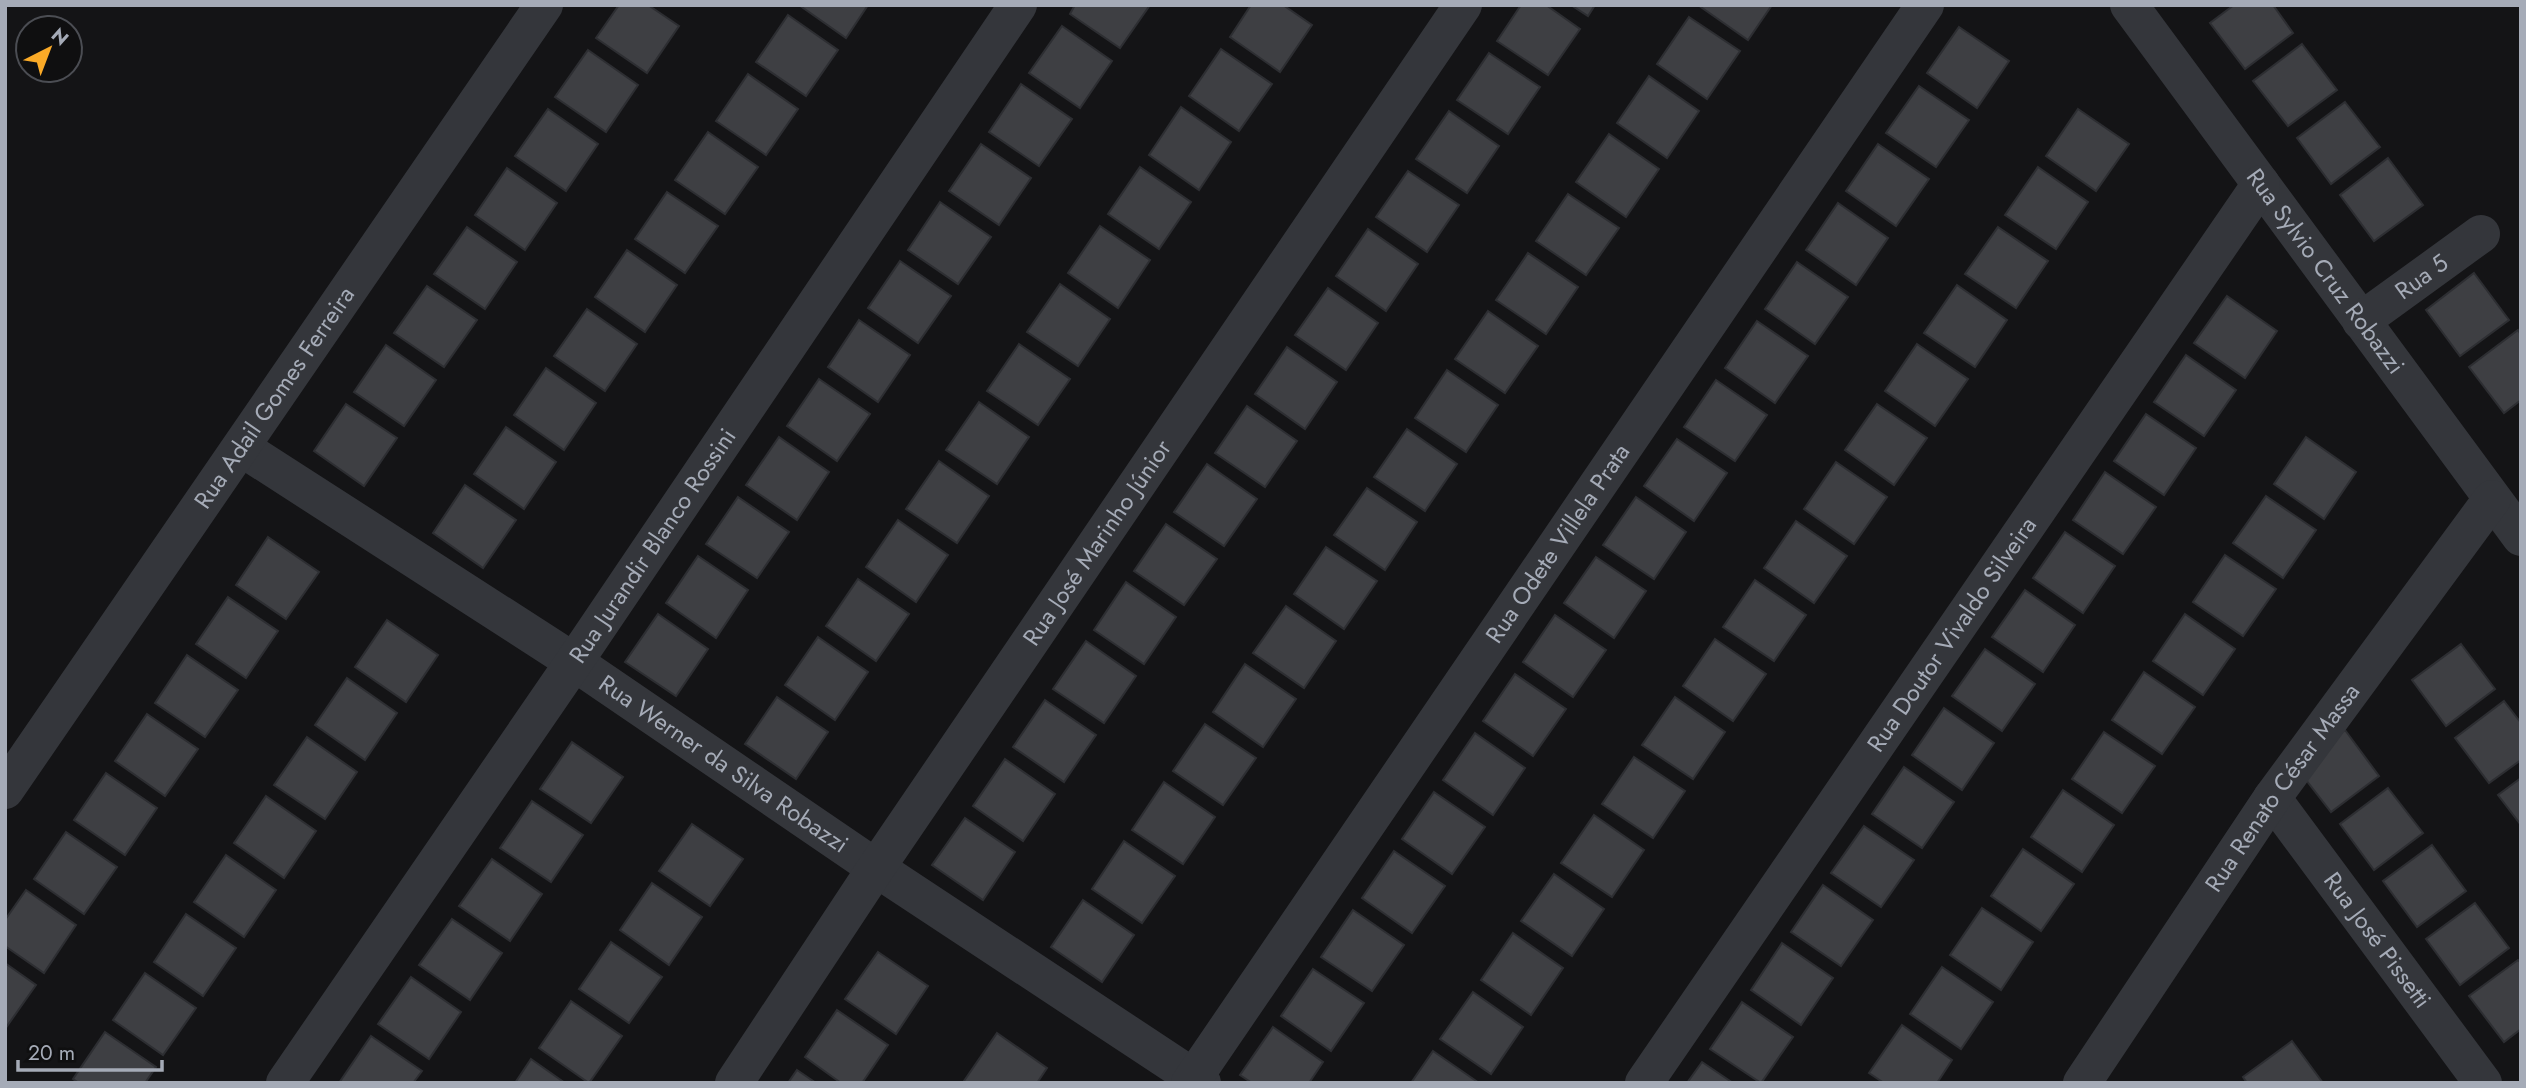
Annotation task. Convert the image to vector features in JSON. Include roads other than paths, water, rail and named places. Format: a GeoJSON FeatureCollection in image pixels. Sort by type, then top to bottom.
{"type":"FeatureCollection","features":[{"type":"Feature","properties":{"kind":"street","name":"Rua Adail Gomes Ferreira"},"geometry":{"type":"LineString","coordinates":[[5,790],[544,5]]}},
{"type":"Feature","properties":{"kind":"street","name":"Rua Jurandir Blanco Rossini"},"geometry":{"type":"LineString","coordinates":[[285,1083],[574,662],[1018,5]]}},
{"type":"Feature","properties":{"kind":"street","name":"Rua José Marinho Júnior"},"geometry":{"type":"LineString","coordinates":[[734,1083],[876,868],[1463,5]]}},
{"type":"Feature","properties":{"kind":"street","name":"Rua Odete Villela Prata"},"geometry":{"type":"LineString","coordinates":[[1195,1081],[1925,5]]}},
{"type":"Feature","properties":{"kind":"street","name":"Rua Sylvio Cruz Robazzi"},"geometry":{"type":"LineString","coordinates":[[2129,5],[2521,537]]}},
{"type":"Feature","properties":{"kind":"street","name":"Rua Doutor Vivaldo Silveira"},"geometry":{"type":"LineString","coordinates":[[1644,1083],[2261,184]]}},
{"type":"Feature","properties":{"kind":"street","name":"Rua 5"},"geometry":{"type":"LineString","coordinates":[[2361,321],[2481,234]]}},
{"type":"Feature","properties":{"kind":"street","name":"Rua Werner da Silva Robazzi"},"geometry":{"type":"LineString","coordinates":[[242,447],[574,662],[1195,1081]]}},
{"type":"Feature","properties":{"kind":"street","name":"Rua Renato César Massa"},"geometry":{"type":"LineString","coordinates":[[2081,1083],[2272,797],[2492,499]]}},
{"type":"Feature","properties":{"kind":"street","name":"Rua José Pissetti"},"geometry":{"type":"LineString","coordinates":[[2272,797],[2483,1083]]}}]}
